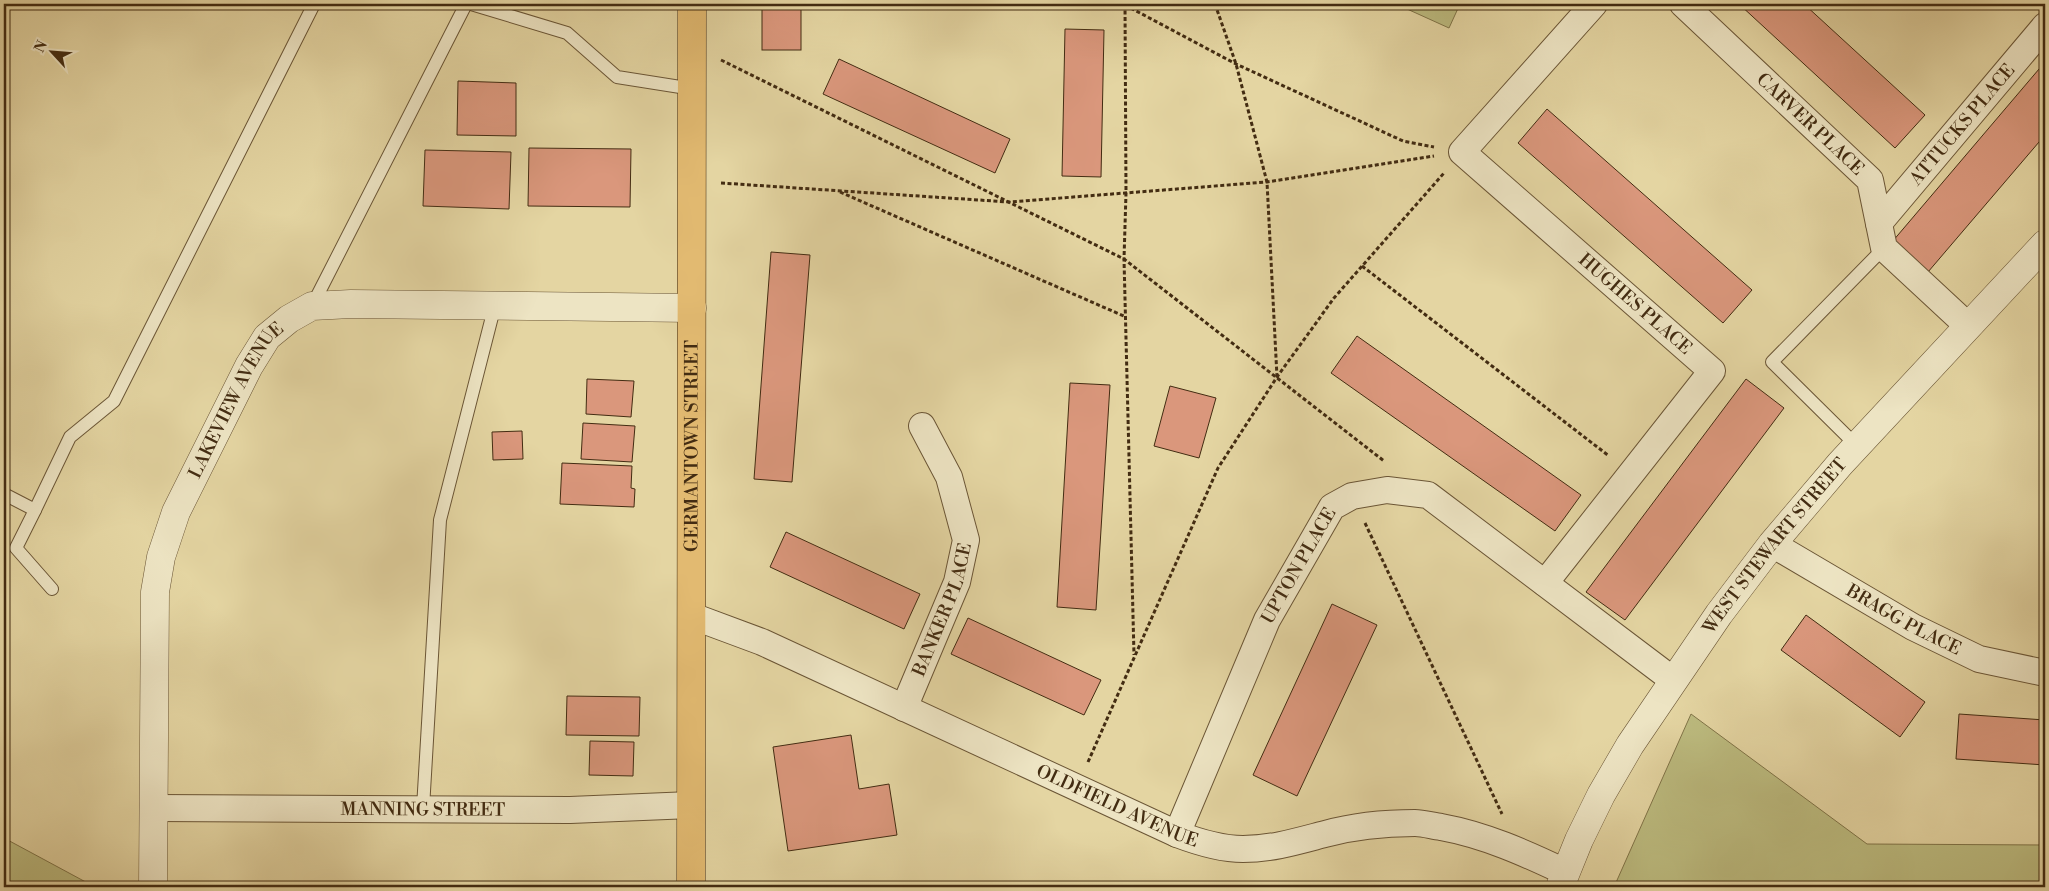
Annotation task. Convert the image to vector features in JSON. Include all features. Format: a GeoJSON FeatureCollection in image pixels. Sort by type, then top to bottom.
{"type":"FeatureCollection","features":[{"type":"Feature","properties":{"kind":"main road","name":"GERMANTOWN STREET"},"geometry":{"type":"LineString","coordinates":[[691,887],[692,4]]}},
{"type":"Feature","properties":{"kind":"street"},"geometry":{"type":"LineString","coordinates":[[1462,152],[1594,4]]}},
{"type":"Feature","properties":{"kind":"street","name":"CARVER PLACE"},"geometry":{"type":"LineString","coordinates":[[1682,4],[1870,180],[1881,235]]}},
{"type":"Feature","properties":{"kind":"street","name":"ATTUCKS PLACE"},"geometry":{"type":"LineString","coordinates":[[1881,235],[2045,26]]}},
{"type":"Feature","properties":{"kind":"street","name":"HUGHES PLACE"},"geometry":{"type":"LineString","coordinates":[[1462,152],[1712,371],[1544,583]]}},
{"type":"Feature","properties":{"kind":"street"},"geometry":{"type":"LineString","coordinates":[[1881,235],[1968,326]]}},
{"type":"Feature","properties":{"kind":"street","name":"WEST STEWART STREET"},"geometry":{"type":"LineString","coordinates":[[1563,879],[1600,795],[1630,745],[1706,631],[1772,544],[1857,446],[2045,244]]}},
{"type":"Feature","properties":{"kind":"street","name":"LAKEVIEW AVENUE"},"geometry":{"type":"LineString","coordinates":[[153,887],[155,592],[161,557],[176,512],[248,366],[267,337],[289,319],[312,306],[351,304],[692,308]]}},
{"type":"Feature","properties":{"kind":"street","name":"BANKER PLACE"},"geometry":{"type":"LineString","coordinates":[[904,708],[957,582],[966,540],[949,477],[922,426]]}},
{"type":"Feature","properties":{"kind":"street","name":"UPTON PLACE"},"geometry":{"type":"LineString","coordinates":[[1177,834],[1267,620],[1332,507],[1352,496],[1387,490],[1428,495],[1673,680]]}},
{"type":"Feature","properties":{"kind":"street","name":"BRAGG PLACE"},"geometry":{"type":"LineString","coordinates":[[1772,544],[1913,627],[1979,659],[2045,673]]}},
{"type":"Feature","properties":{"kind":"street","name":"OLDFIELD AVENUE"},"geometry":{"type":"LineString","coordinates":[[692,616],[762,642],[1177,834],[1221,847],[1244,849],[1289,844],[1326,833],[1369,825],[1417,823],[1478,836],[1519,850],[1563,879]]}},
{"type":"Feature","properties":{"kind":"street","name":"MANNING STREET"},"geometry":{"type":"LineString","coordinates":[[153,808],[570,810],[692,805]]}},
{"type":"Feature","properties":{"kind":"lane"},"geometry":{"type":"LineString","coordinates":[[52,589],[16,548],[70,437],[114,401],[314,4]]}},
{"type":"Feature","properties":{"kind":"lane"},"geometry":{"type":"LineString","coordinates":[[312,306],[466,4]]}},
{"type":"Feature","properties":{"kind":"lane"},"geometry":{"type":"LineString","coordinates":[[471,4],[567,34],[617,78],[693,89]]}},
{"type":"Feature","properties":{"kind":"lane"},"geometry":{"type":"LineString","coordinates":[[1857,446],[1772,362],[1881,235]]}},
{"type":"Feature","properties":{"kind":"lane"},"geometry":{"type":"LineString","coordinates":[[423,808],[440,520],[495,305]]}},
{"type":"Feature","properties":{"kind":"lane"},"geometry":{"type":"LineString","coordinates":[[4,494],[35,510]]}},
{"type":"Feature","properties":{"kind":"path"},"geometry":{"type":"LineString","coordinates":[[1215,4],[1236,64],[1267,182],[1277,378]]}},
{"type":"Feature","properties":{"kind":"path"},"geometry":{"type":"LineString","coordinates":[[1134,658],[1124,259],[1126,5],[1236,64],[1403,141],[1462,152]]}},
{"type":"Feature","properties":{"kind":"path"},"geometry":{"type":"LineString","coordinates":[[693,46],[1124,259],[1390,465]]}},
{"type":"Feature","properties":{"kind":"path"},"geometry":{"type":"LineString","coordinates":[[692,181],[1009,202],[1267,182],[1462,152]]}},
{"type":"Feature","properties":{"kind":"path"},"geometry":{"type":"LineString","coordinates":[[1077,788],[1218,468],[1277,378],[1334,298],[1462,152]]}},
{"type":"Feature","properties":{"kind":"path"},"geometry":{"type":"LineString","coordinates":[[837,190],[1126,317]]}},
{"type":"Feature","properties":{"kind":"path"},"geometry":{"type":"LineString","coordinates":[[1362,266],[1632,473]]}},
{"type":"Feature","properties":{"kind":"path"},"geometry":{"type":"LineString","coordinates":[[1352,496],[1519,850]]}},
{"type":"Feature","properties":{"kind":"shaded area"},"geometry":{"type":"Polygon","coordinates":[[[1396,4],[1460,4],[1449,28],[1396,4]]]}},
{"type":"Feature","properties":{"kind":"shaded area"},"geometry":{"type":"Polygon","coordinates":[[[1691,714],[1867,844],[2045,845],[2045,887],[1614,887],[1691,714]]]}},
{"type":"Feature","properties":{"kind":"shaded area"},"geometry":{"type":"Polygon","coordinates":[[[4,838],[95,887],[4,887],[4,838]]]}},
{"type":"Feature","properties":{"kind":"building"},"geometry":{"type":"Polygon","coordinates":[[[762,4],[801,4],[801,50],[762,50],[762,4]]]}},
{"type":"Feature","properties":{"kind":"building"},"geometry":{"type":"Polygon","coordinates":[[[1739,4],[1804,4],[1925,115],[1895,148],[1739,4]]]}},
{"type":"Feature","properties":{"kind":"building"},"geometry":{"type":"Polygon","coordinates":[[[1065,29],[1104,30],[1101,177],[1062,176],[1065,29]]]}},
{"type":"Feature","properties":{"kind":"building"},"geometry":{"type":"Polygon","coordinates":[[[839,59],[1010,139],[995,173],[823,94],[839,59]]]}},
{"type":"Feature","properties":{"kind":"building"},"geometry":{"type":"Polygon","coordinates":[[[2045,62],[2045,135],[1928,272],[1892,242],[2045,62]]]}},
{"type":"Feature","properties":{"kind":"building"},"geometry":{"type":"Polygon","coordinates":[[[458,81],[516,83],[516,136],[457,135],[458,81]]]}},
{"type":"Feature","properties":{"kind":"building"},"geometry":{"type":"Polygon","coordinates":[[[1547,109],[1752,290],[1723,323],[1518,143],[1547,109]]]}},
{"type":"Feature","properties":{"kind":"building"},"geometry":{"type":"Polygon","coordinates":[[[529,148],[631,149],[630,207],[528,206],[529,148]]]}},
{"type":"Feature","properties":{"kind":"building"},"geometry":{"type":"Polygon","coordinates":[[[425,150],[511,152],[509,209],[423,206],[425,150]]]}},
{"type":"Feature","properties":{"kind":"building"},"geometry":{"type":"Polygon","coordinates":[[[771,252],[810,255],[792,482],[754,479],[771,252]]]}},
{"type":"Feature","properties":{"kind":"building"},"geometry":{"type":"Polygon","coordinates":[[[1357,336],[1581,495],[1555,531],[1331,373],[1357,336]]]}},
{"type":"Feature","properties":{"kind":"building"},"geometry":{"type":"Polygon","coordinates":[[[587,379],[634,381],[631,417],[586,414],[587,379]]]}},
{"type":"Feature","properties":{"kind":"building"},"geometry":{"type":"Polygon","coordinates":[[[1746,379],[1784,408],[1625,620],[1586,592],[1746,379]]]}},
{"type":"Feature","properties":{"kind":"building"},"geometry":{"type":"Polygon","coordinates":[[[1070,383],[1110,385],[1096,610],[1057,607],[1070,383]]]}},
{"type":"Feature","properties":{"kind":"building"},"geometry":{"type":"Polygon","coordinates":[[[1170,386],[1216,398],[1199,458],[1154,446],[1170,386]]]}},
{"type":"Feature","properties":{"kind":"building"},"geometry":{"type":"Polygon","coordinates":[[[583,423],[635,426],[632,462],[581,459],[583,423]]]}},
{"type":"Feature","properties":{"kind":"building"},"geometry":{"type":"Polygon","coordinates":[[[522,431],[523,459],[493,460],[492,432],[522,431]]]}},
{"type":"Feature","properties":{"kind":"building"},"geometry":{"type":"Polygon","coordinates":[[[562,463],[632,466],[631,488],[635,489],[634,507],[560,504],[562,463]]]}},
{"type":"Feature","properties":{"kind":"building"},"geometry":{"type":"Polygon","coordinates":[[[786,532],[920,594],[904,629],[770,567],[786,532]]]}},
{"type":"Feature","properties":{"kind":"building"},"geometry":{"type":"Polygon","coordinates":[[[1332,604],[1377,625],[1297,796],[1253,775],[1332,604]]]}},
{"type":"Feature","properties":{"kind":"building"},"geometry":{"type":"Polygon","coordinates":[[[1806,615],[1925,702],[1900,737],[1781,650],[1806,615]]]}},
{"type":"Feature","properties":{"kind":"building"},"geometry":{"type":"Polygon","coordinates":[[[968,618],[1101,680],[1084,715],[951,654],[968,618]]]}},
{"type":"Feature","properties":{"kind":"building"},"geometry":{"type":"Polygon","coordinates":[[[567,696],[640,697],[639,736],[566,735],[567,696]]]}},
{"type":"Feature","properties":{"kind":"building"},"geometry":{"type":"Polygon","coordinates":[[[1959,714],[2045,720],[2045,765],[1956,759],[1959,714]]]}},
{"type":"Feature","properties":{"kind":"building"},"geometry":{"type":"Polygon","coordinates":[[[851,735],[859,789],[889,784],[897,835],[788,851],[773,747],[851,735]]]}},
{"type":"Feature","properties":{"kind":"building"},"geometry":{"type":"Polygon","coordinates":[[[590,741],[634,742],[633,776],[589,775],[590,741]]]}}]}
